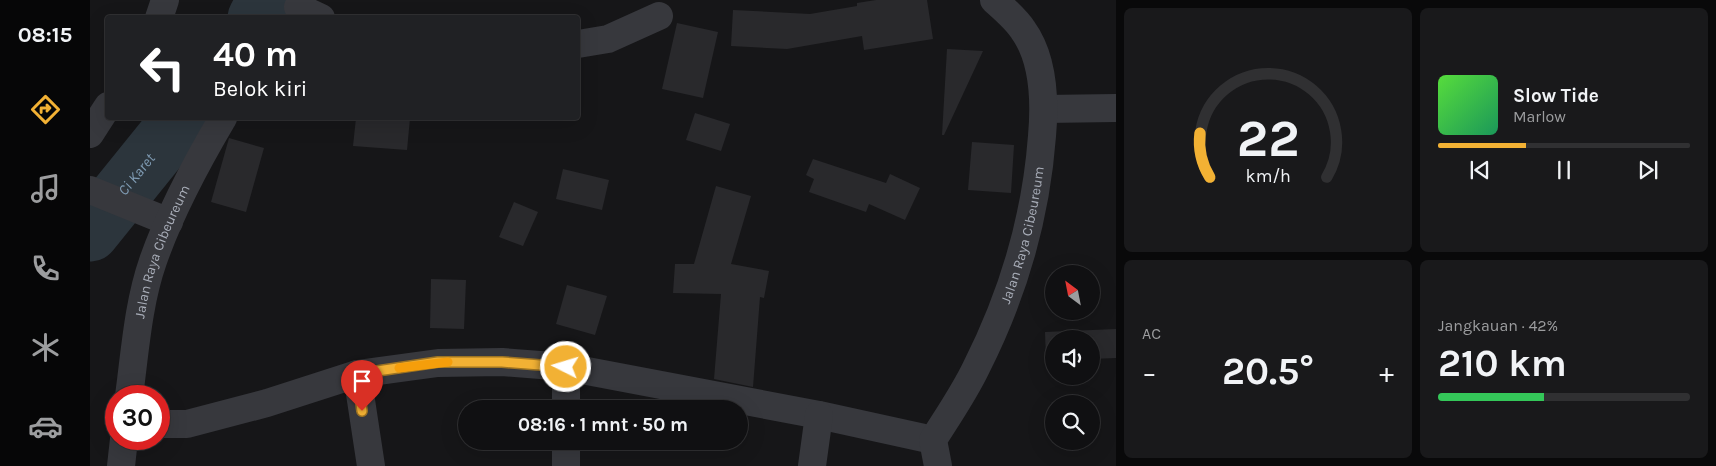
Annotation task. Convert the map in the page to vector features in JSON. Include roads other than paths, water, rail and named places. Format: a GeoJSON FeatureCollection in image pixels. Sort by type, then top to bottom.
{"type":"FeatureCollection","features":[{"type":"Feature","properties":{"kind":"street"},"geometry":{"type":"LineString","coordinates":[[160,15],[165,0]]}},
{"type":"Feature","properties":{"kind":"street","name":"Jalan Raya Cibeureum"},"geometry":{"type":"LineString","coordinates":[[933,440],[976,368],[1004,304],[1024,247],[1039,181],[1044,109],[1038,60],[1024,30],[994,0]]}},
{"type":"Feature","properties":{"kind":"street"},"geometry":{"type":"LineString","coordinates":[[580,44],[608,39],[660,16]]}},
{"type":"Feature","properties":{"kind":"street"},"geometry":{"type":"LineString","coordinates":[[1044,109],[1116,108]]}},
{"type":"Feature","properties":{"kind":"street"},"geometry":{"type":"LineString","coordinates":[[90,134],[105,111]]}},
{"type":"Feature","properties":{"kind":"street","name":"Jalan Raya Cibeureum"},"geometry":{"type":"LineString","coordinates":[[131,385],[152,262],[169,222],[222,120]]}},
{"type":"Feature","properties":{"kind":"street"},"geometry":{"type":"LineString","coordinates":[[90,190],[169,222]]}},
{"type":"Feature","properties":{"kind":"street"},"geometry":{"type":"LineString","coordinates":[[170,423],[196,422],[276,400],[357,374],[438,362],[502,362],[566,367],[819,414],[933,440],[938,466]]}},
{"type":"Feature","properties":{"kind":"street"},"geometry":{"type":"LineString","coordinates":[[566,367],[566,400]]}},
{"type":"Feature","properties":{"kind":"street"},"geometry":{"type":"LineString","coordinates":[[357,374],[371,466]]}},
{"type":"Feature","properties":{"kind":"street"},"geometry":{"type":"LineString","coordinates":[[812,466],[819,414]]}},
{"type":"Feature","properties":{"kind":"street"},"geometry":{"type":"LineString","coordinates":[[122,466],[123,450]]}},
{"type":"Feature","properties":{"kind":"street"},"geometry":{"type":"LineString","coordinates":[[566,450],[566,466]]}},
{"type":"Feature","properties":{"kind":"waterway","name":"Ci Karet"},"geometry":{"type":"LineString","coordinates":[[259,15],[267,0]]}},
{"type":"Feature","properties":{"kind":"waterway","name":"Ci Karet"},"geometry":{"type":"LineString","coordinates":[[90,232],[180,120]]}}]}
